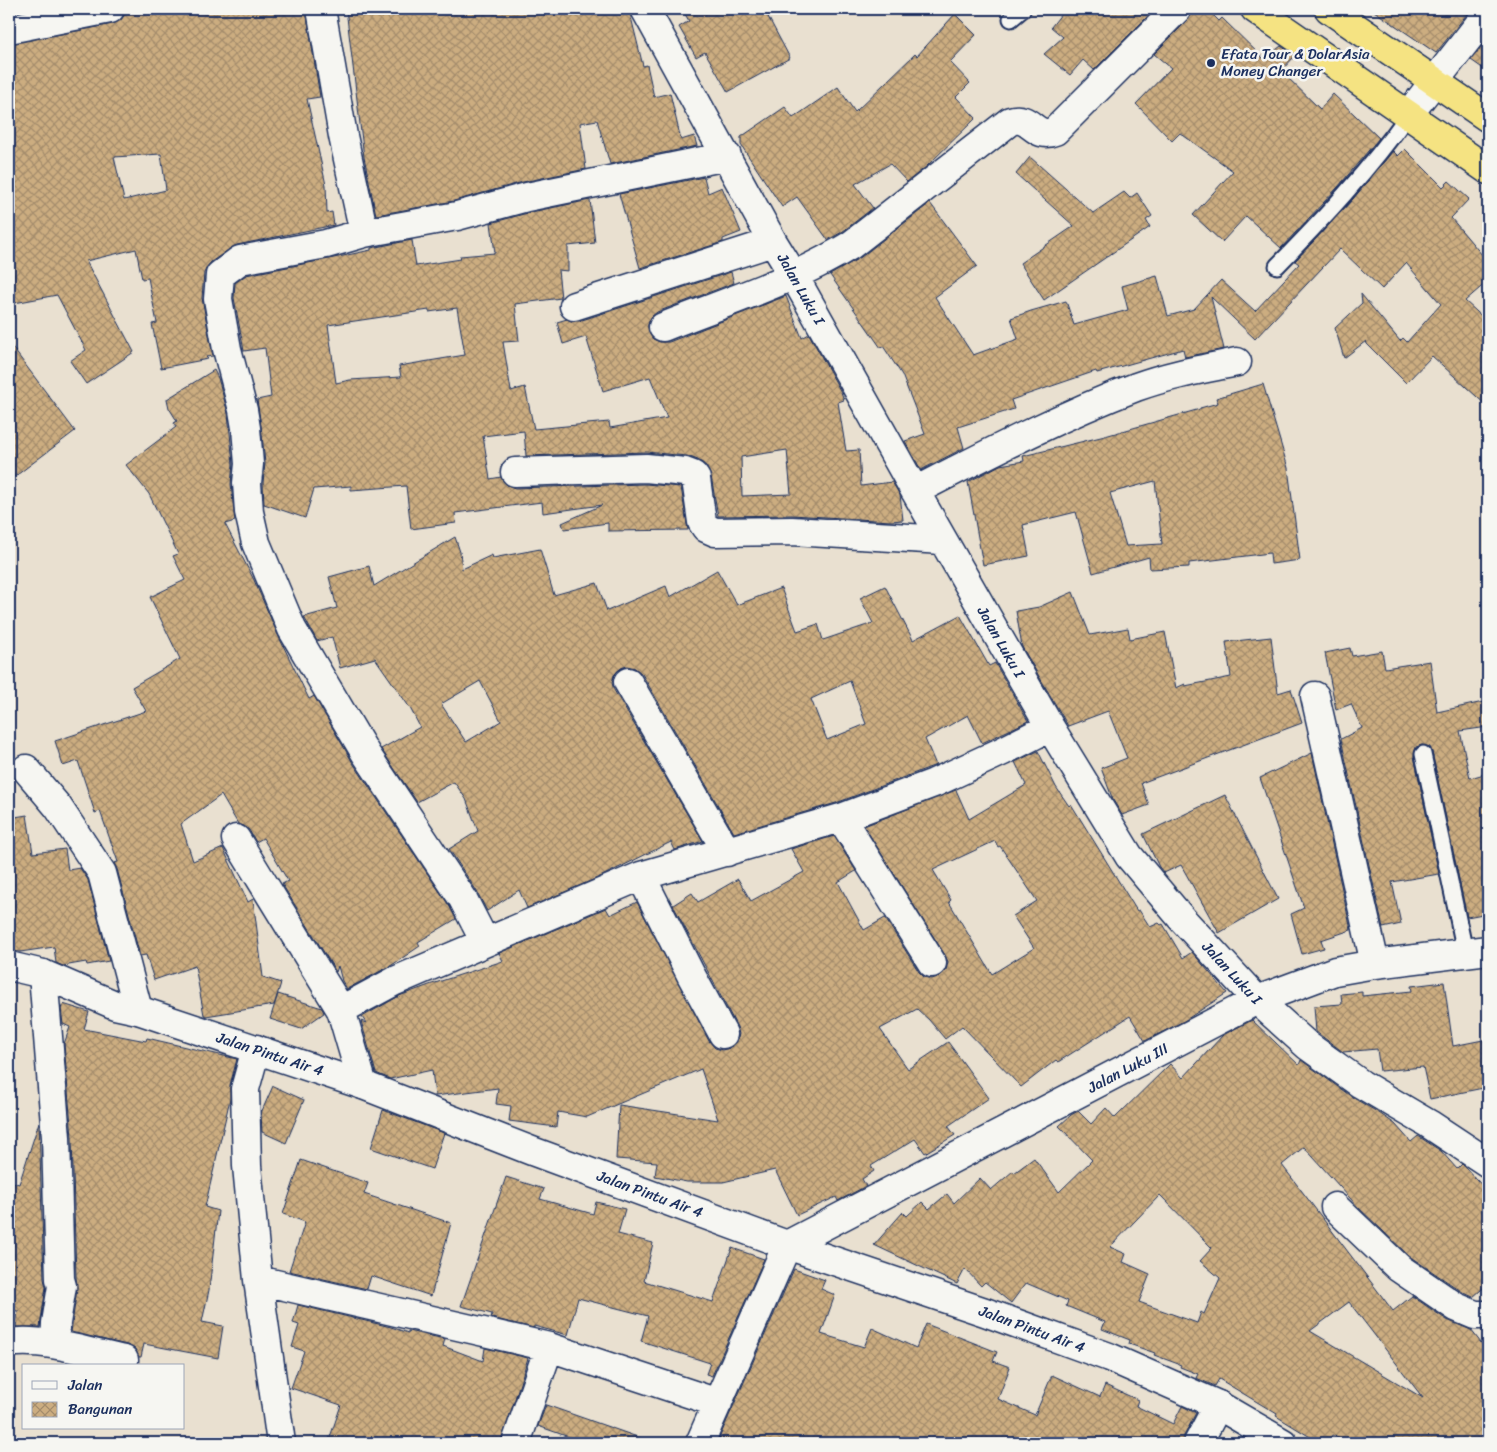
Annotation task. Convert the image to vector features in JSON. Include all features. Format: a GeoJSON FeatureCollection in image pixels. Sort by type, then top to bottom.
{"type":"FeatureCollection","features":[{"type":"Feature","properties":{"kind":"highway"},"geometry":{"type":"LineString","coordinates":[[1255,9],[1488,170]]}},
{"type":"Feature","properties":{"kind":"highway"},"geometry":{"type":"LineString","coordinates":[[1329,9],[1488,118]]}},
{"type":"Feature","properties":{"kind":"street"},"geometry":{"type":"LineString","coordinates":[[9,29],[110,9]]}},
{"type":"Feature","properties":{"kind":"street"},"geometry":{"type":"LineString","coordinates":[[322,9],[343,136],[364,233]]}},
{"type":"Feature","properties":{"kind":"street","name":"Jalan Luku I"},"geometry":{"type":"LineString","coordinates":[[645,9],[773,242],[915,491],[1050,727],[1129,856],[1182,920],[1257,1000],[1308,1046],[1361,1084],[1429,1124],[1488,1164]]}},
{"type":"Feature","properties":{"kind":"street"},"geometry":{"type":"LineString","coordinates":[[663,327],[794,276],[827,260],[851,245],[1010,121],[1017,119],[1024,121],[1042,134],[1055,131],[1177,9]]}},
{"type":"Feature","properties":{"kind":"street"},"geometry":{"type":"LineString","coordinates":[[1408,115],[1488,13]]}},
{"type":"Feature","properties":{"kind":"street"},"geometry":{"type":"LineString","coordinates":[[485,942],[463,899],[366,754],[292,630],[256,543],[249,512],[247,483],[249,464],[246,428],[227,349],[218,299],[220,275],[240,260],[326,244],[364,233],[457,216],[527,197],[727,156]]}},
{"type":"Feature","properties":{"kind":"street"},"geometry":{"type":"LineString","coordinates":[[574,306],[773,242]]}},
{"type":"Feature","properties":{"kind":"street"},"geometry":{"type":"LineString","coordinates":[[915,491],[1016,440],[1137,386],[1188,372],[1236,362]]}},
{"type":"Feature","properties":{"kind":"street"},"geometry":{"type":"LineString","coordinates":[[515,472],[646,468],[685,472],[693,475],[696,479],[702,522],[706,528],[715,532],[792,531],[943,540]]}},
{"type":"Feature","properties":{"kind":"street"},"geometry":{"type":"LineString","coordinates":[[628,682],[727,852]]}},
{"type":"Feature","properties":{"kind":"street"},"geometry":{"type":"LineString","coordinates":[[1315,696],[1375,964]]}},
{"type":"Feature","properties":{"kind":"street"},"geometry":{"type":"LineString","coordinates":[[341,1010],[395,981],[641,876],[841,818],[934,783],[1050,727]]}},
{"type":"Feature","properties":{"kind":"street"},"geometry":{"type":"LineString","coordinates":[[26,769],[58,808],[102,873],[138,1010]]}},
{"type":"Feature","properties":{"kind":"street"},"geometry":{"type":"LineString","coordinates":[[841,818],[932,963]]}},
{"type":"Feature","properties":{"kind":"street"},"geometry":{"type":"LineString","coordinates":[[236,839],[341,1010],[363,1085]]}},
{"type":"Feature","properties":{"kind":"street"},"geometry":{"type":"LineString","coordinates":[[641,876],[723,1034]]}},
{"type":"Feature","properties":{"kind":"street","name":"Jalan Luku III"},"geometry":{"type":"LineString","coordinates":[[787,1245],[1257,1000],[1335,971],[1477,951]]}},
{"type":"Feature","properties":{"kind":"street","name":"Jalan Pintu Air 4"},"geometry":{"type":"LineString","coordinates":[[9,966],[43,974],[115,1005],[138,1010],[363,1085],[524,1148],[787,1245],[985,1312],[1109,1357],[1218,1405],[1283,1443]]}},
{"type":"Feature","properties":{"kind":"street"},"geometry":{"type":"LineString","coordinates":[[43,974],[56,1137],[60,1279],[62,1286],[56,1323],[55,1344]]}},
{"type":"Feature","properties":{"kind":"street"},"geometry":{"type":"LineString","coordinates":[[256,1050],[245,1089],[247,1166],[258,1280],[281,1443]]}},
{"type":"Feature","properties":{"kind":"street"},"geometry":{"type":"LineString","coordinates":[[1335,1207],[1398,1268],[1456,1307],[1475,1316],[1488,1315]]}},
{"type":"Feature","properties":{"kind":"street"},"geometry":{"type":"LineString","coordinates":[[700,1443],[787,1245]]}},
{"type":"Feature","properties":{"kind":"street"},"geometry":{"type":"LineString","coordinates":[[258,1280],[549,1347],[718,1403]]}},
{"type":"Feature","properties":{"kind":"street"},"geometry":{"type":"LineString","coordinates":[[9,1343],[20,1340],[55,1344],[124,1360]]}},
{"type":"Feature","properties":{"kind":"street"},"geometry":{"type":"LineString","coordinates":[[516,1443],[549,1347]]}},
{"type":"Feature","properties":{"kind":"street"},"geometry":{"type":"LineString","coordinates":[[1198,1443],[1218,1405]]}},
{"type":"Feature","properties":{"kind":"lane"},"geometry":{"type":"LineString","coordinates":[[1010,19],[1023,9]]}},
{"type":"Feature","properties":{"kind":"lane"},"geometry":{"type":"LineString","coordinates":[[1277,266],[1332,210],[1389,142],[1408,115]]}},
{"type":"Feature","properties":{"kind":"lane"},"geometry":{"type":"LineString","coordinates":[[1423,754],[1477,951]]}},
{"type":"Feature","properties":{"kind":"building"},"geometry":{"type":"Polygon","coordinates":[[[125,9],[306,9],[320,97],[307,99],[326,185],[327,213],[332,212],[334,225],[237,245],[211,262],[204,273],[202,298],[213,356],[206,357],[208,359],[161,368],[152,324],[157,323],[148,278],[142,279],[136,249],[86,261],[134,352],[86,384],[70,361],[86,350],[57,295],[9,304],[9,44],[113,24],[121,20],[125,14],[125,9]],[[161,154],[114,157],[124,200],[166,190],[161,154]]]}},
{"type":"Feature","properties":{"kind":"building"},"geometry":{"type":"Polygon","coordinates":[[[346,9],[629,9],[643,66],[647,65],[654,97],[670,93],[681,140],[694,136],[697,146],[610,164],[597,120],[580,123],[586,169],[523,182],[454,201],[376,215],[364,157],[346,9]]]}},
{"type":"Feature","properties":{"kind":"building"},"geometry":{"type":"Polygon","coordinates":[[[682,9],[764,9],[790,58],[728,92],[705,52],[696,57],[679,27],[689,21],[682,9]]]}},
{"type":"Feature","properties":{"kind":"building"},"geometry":{"type":"Polygon","coordinates":[[[1065,9],[1155,9],[1094,70],[1083,60],[1070,75],[1044,54],[1063,37],[1051,27],[1065,9]]]}},
{"type":"Feature","properties":{"kind":"building"},"geometry":{"type":"Polygon","coordinates":[[[1192,9],[1207,9],[1219,21],[1222,18],[1264,59],[1281,46],[1295,56],[1281,71],[1320,109],[1333,94],[1379,138],[1338,187],[1281,248],[1246,216],[1222,242],[1193,215],[1233,171],[1180,133],[1172,141],[1136,104],[1171,68],[1154,54],[1188,20],[1192,14],[1192,9]]]}},
{"type":"Feature","properties":{"kind":"building"},"geometry":{"type":"Polygon","coordinates":[[[1371,9],[1471,9],[1436,53],[1371,9]]]}},
{"type":"Feature","properties":{"kind":"building"},"geometry":{"type":"Polygon","coordinates":[[[955,14],[976,35],[950,62],[970,83],[956,97],[976,118],[926,167],[907,182],[890,164],[855,184],[873,208],[842,232],[828,240],[797,197],[782,207],[741,145],[741,137],[785,107],[793,118],[838,87],[855,112],[915,54],[917,56],[955,14]]]}},
{"type":"Feature","properties":{"kind":"building"},"geometry":{"type":"Polygon","coordinates":[[[1488,38],[1488,72],[1471,60],[1488,38]]]}},
{"type":"Feature","properties":{"kind":"building"},"geometry":{"type":"Polygon","coordinates":[[[1405,149],[1443,187],[1449,181],[1469,199],[1451,218],[1488,262],[1488,281],[1465,301],[1488,322],[1488,407],[1432,356],[1406,383],[1366,341],[1344,358],[1335,328],[1362,303],[1361,294],[1400,341],[1403,338],[1407,342],[1441,304],[1406,263],[1382,289],[1340,249],[1255,339],[1211,297],[1224,349],[1185,357],[1183,349],[1097,373],[1096,371],[1011,400],[1014,409],[958,427],[964,448],[921,470],[905,441],[925,434],[902,375],[883,346],[881,348],[830,275],[861,257],[930,203],[977,266],[935,297],[973,355],[1018,339],[1011,318],[1031,311],[1066,301],[1074,325],[1128,310],[1122,286],[1157,276],[1168,316],[1194,309],[1221,280],[1255,311],[1299,264],[1295,261],[1353,199],[1393,151],[1398,156],[1405,149]]]}},
{"type":"Feature","properties":{"kind":"building"},"geometry":{"type":"Polygon","coordinates":[[[1030,157],[1093,213],[1124,192],[1130,198],[1137,193],[1152,216],[1146,220],[1150,227],[1044,300],[1020,263],[1074,226],[1016,174],[1030,157]]]}},
{"type":"Feature","properties":{"kind":"building"},"geometry":{"type":"Polygon","coordinates":[[[704,177],[708,193],[722,187],[741,232],[723,239],[723,242],[640,268],[619,194],[704,177]]]}},
{"type":"Feature","properties":{"kind":"building"},"geometry":{"type":"Polygon","coordinates":[[[590,200],[595,243],[568,246],[568,271],[558,270],[561,298],[515,304],[519,341],[503,342],[511,391],[525,387],[534,429],[609,422],[610,428],[667,418],[650,377],[603,391],[586,337],[563,344],[557,322],[567,319],[579,321],[731,272],[734,283],[657,312],[651,317],[648,325],[649,333],[653,339],[660,342],[669,342],[786,296],[802,338],[809,334],[841,392],[844,400],[838,402],[846,451],[859,450],[861,486],[892,482],[900,495],[903,520],[891,521],[792,515],[718,516],[711,476],[706,466],[698,460],[687,456],[646,452],[526,456],[524,431],[483,436],[490,479],[501,477],[507,485],[515,488],[645,484],[681,487],[688,530],[608,531],[608,523],[564,529],[562,523],[602,505],[543,513],[542,502],[455,513],[456,523],[411,529],[406,486],[351,490],[351,486],[314,489],[305,518],[264,504],[263,483],[265,463],[257,400],[271,397],[265,348],[244,351],[234,298],[235,283],[246,275],[412,240],[416,266],[461,259],[460,256],[495,253],[491,223],[531,212],[590,200]],[[457,308],[429,312],[429,310],[328,325],[336,383],[350,380],[401,377],[399,366],[465,355],[457,308]],[[787,450],[741,457],[742,496],[791,494],[787,450]]]}},
{"type":"Feature","properties":{"kind":"building"},"geometry":{"type":"Polygon","coordinates":[[[9,343],[75,431],[9,481],[9,343]]]}},
{"type":"Feature","properties":{"kind":"building"},"geometry":{"type":"Polygon","coordinates":[[[214,370],[228,413],[233,464],[231,484],[235,521],[225,524],[254,580],[309,699],[314,696],[353,763],[450,907],[456,919],[418,942],[420,946],[392,965],[347,989],[342,981],[338,966],[336,972],[282,884],[288,881],[263,838],[256,842],[249,830],[238,824],[221,795],[181,824],[193,861],[223,848],[248,902],[253,899],[263,977],[281,983],[274,1005],[206,1016],[204,1015],[195,966],[154,980],[146,955],[140,956],[114,863],[118,862],[100,811],[95,813],[78,761],[63,766],[55,741],[146,711],[132,687],[180,659],[150,597],[185,580],[173,556],[178,554],[149,494],[126,465],[176,427],[174,423],[177,421],[169,408],[167,399],[214,370]]]}},
{"type":"Feature","properties":{"kind":"building"},"geometry":{"type":"Polygon","coordinates":[[[1263,384],[1288,468],[1300,560],[1271,564],[1270,553],[1189,563],[1189,567],[1150,569],[1149,557],[1093,573],[1076,512],[1023,525],[1029,556],[983,565],[968,482],[1000,465],[1024,461],[1023,456],[1105,436],[1200,409],[1218,403],[1216,398],[1263,384]],[[1155,481],[1110,493],[1126,546],[1162,544],[1155,481]]]}},
{"type":"Feature","properties":{"kind":"building"},"geometry":{"type":"Polygon","coordinates":[[[455,537],[460,552],[462,569],[492,555],[493,558],[540,549],[554,595],[597,583],[607,611],[666,586],[670,597],[717,570],[737,605],[781,588],[797,631],[818,624],[823,640],[873,623],[860,598],[885,586],[913,640],[960,615],[989,666],[995,663],[1028,721],[982,743],[968,715],[925,739],[936,765],[836,803],[734,833],[642,674],[635,668],[627,666],[621,668],[614,675],[612,683],[614,690],[703,841],[675,850],[671,842],[602,876],[527,908],[519,890],[487,911],[476,890],[449,849],[478,831],[466,799],[454,782],[417,802],[381,749],[420,727],[410,708],[375,658],[340,668],[332,637],[317,641],[304,617],[337,608],[329,577],[369,566],[374,586],[455,537]],[[480,681],[441,704],[466,742],[501,721],[480,681]],[[850,681],[811,699],[827,740],[866,724],[850,681]]]}},
{"type":"Feature","properties":{"kind":"building"},"geometry":{"type":"Polygon","coordinates":[[[1073,592],[1090,635],[1128,628],[1130,639],[1165,632],[1176,688],[1185,684],[1185,686],[1231,677],[1226,642],[1271,637],[1278,693],[1291,689],[1302,723],[1141,783],[1149,805],[1122,815],[1113,800],[1101,768],[1127,758],[1108,711],[1068,726],[1022,647],[1016,611],[1039,607],[1073,592]]]}},
{"type":"Feature","properties":{"kind":"building"},"geometry":{"type":"Polygon","coordinates":[[[1350,648],[1352,656],[1382,651],[1385,668],[1430,661],[1437,712],[1488,701],[1488,727],[1460,731],[1470,778],[1488,773],[1488,913],[1467,917],[1432,752],[1430,747],[1422,745],[1416,747],[1414,756],[1439,874],[1392,882],[1401,924],[1383,928],[1341,739],[1362,728],[1351,704],[1336,710],[1325,653],[1350,648]]]}},
{"type":"Feature","properties":{"kind":"building"},"geometry":{"type":"Polygon","coordinates":[[[1038,751],[1056,787],[1069,806],[1071,804],[1137,911],[1139,910],[1150,927],[1159,923],[1163,924],[1183,958],[1192,952],[1227,993],[1184,1021],[1145,1041],[1130,1016],[1058,1062],[1056,1060],[1021,1087],[962,1026],[945,1039],[917,1009],[880,1029],[908,1069],[948,1042],[989,1098],[948,1126],[955,1135],[925,1153],[915,1139],[871,1166],[874,1171],[862,1179],[866,1186],[838,1201],[836,1197],[797,1215],[775,1170],[723,1182],[687,1182],[655,1176],[657,1162],[616,1159],[619,1105],[718,1120],[701,1069],[587,1117],[558,1112],[556,1127],[509,1121],[511,1106],[496,1104],[498,1088],[435,1096],[432,1070],[390,1079],[376,1073],[361,1021],[366,1023],[362,1017],[399,996],[503,961],[499,953],[606,908],[610,915],[637,902],[709,1041],[715,1048],[722,1050],[730,1048],[737,1042],[739,1034],[737,1027],[673,905],[692,893],[698,902],[738,879],[751,901],[804,872],[791,849],[834,836],[856,871],[838,882],[864,930],[885,918],[919,972],[924,977],[932,979],[940,976],[946,970],[948,962],[945,955],[864,826],[956,790],[969,819],[1026,785],[1015,762],[1038,751]],[[995,841],[933,870],[951,900],[949,902],[992,974],[1034,948],[1013,916],[1037,901],[1000,846],[998,847],[995,841]]]}},
{"type":"Feature","properties":{"kind":"building"},"geometry":{"type":"Polygon","coordinates":[[[1312,753],[1351,930],[1321,940],[1324,948],[1302,954],[1291,914],[1304,908],[1260,778],[1312,753]]]}},
{"type":"Feature","properties":{"kind":"building"},"geometry":{"type":"Polygon","coordinates":[[[1225,795],[1278,899],[1219,933],[1181,865],[1164,873],[1159,867],[1143,834],[1225,795]]]}},
{"type":"Feature","properties":{"kind":"building"},"geometry":{"type":"Polygon","coordinates":[[[27,815],[33,853],[65,849],[68,870],[80,868],[88,880],[109,961],[87,965],[86,962],[63,966],[56,963],[54,947],[20,952],[12,951],[9,931],[9,818],[27,815]]]}},
{"type":"Feature","properties":{"kind":"building"},"geometry":{"type":"Polygon","coordinates":[[[1444,982],[1453,1046],[1488,1039],[1488,1087],[1430,1099],[1423,1067],[1380,1071],[1377,1049],[1343,1052],[1316,1032],[1314,1006],[1342,1004],[1341,994],[1362,992],[1362,996],[1412,991],[1411,986],[1444,982]]]}},
{"type":"Feature","properties":{"kind":"building"},"geometry":{"type":"Polygon","coordinates":[[[278,994],[322,1008],[324,1013],[301,1029],[270,1019],[278,994]]]}},
{"type":"Feature","properties":{"kind":"building"},"geometry":{"type":"Polygon","coordinates":[[[63,1004],[89,1012],[84,1029],[146,1041],[147,1038],[237,1059],[230,1085],[230,1099],[205,1207],[218,1211],[209,1290],[202,1322],[223,1326],[218,1358],[144,1344],[141,1357],[139,1357],[135,1349],[127,1345],[71,1332],[77,1288],[72,1137],[64,1044],[70,1027],[63,1024],[61,1009],[63,1004]]]}},
{"type":"Feature","properties":{"kind":"building"},"geometry":{"type":"Polygon","coordinates":[[[1252,1020],[1299,1065],[1301,1060],[1352,1097],[1395,1124],[1411,1142],[1418,1136],[1441,1151],[1457,1169],[1462,1164],[1488,1192],[1488,1284],[1473,1297],[1409,1256],[1358,1207],[1304,1147],[1282,1165],[1393,1311],[1412,1296],[1447,1320],[1471,1330],[1488,1352],[1488,1443],[1348,1443],[1332,1435],[1327,1443],[1320,1443],[1219,1379],[1215,1386],[1196,1378],[1198,1374],[1180,1367],[1181,1365],[1129,1344],[1130,1340],[1102,1329],[1105,1322],[1066,1306],[1068,1301],[1026,1283],[1011,1303],[985,1282],[981,1286],[965,1269],[957,1284],[874,1245],[903,1212],[907,1216],[922,1202],[929,1209],[947,1194],[954,1203],[980,1178],[991,1190],[1013,1171],[1014,1173],[1034,1158],[1059,1192],[1092,1160],[1059,1126],[1078,1111],[1091,1124],[1106,1108],[1115,1118],[1170,1064],[1183,1078],[1223,1035],[1252,1020]],[[1160,1195],[1110,1247],[1126,1254],[1123,1262],[1150,1274],[1139,1302],[1197,1323],[1201,1312],[1204,1314],[1220,1278],[1200,1261],[1212,1248],[1160,1195]],[[1349,1302],[1310,1331],[1423,1398],[1349,1302]]]}},
{"type":"Feature","properties":{"kind":"building"},"geometry":{"type":"Polygon","coordinates":[[[273,1086],[304,1100],[286,1143],[262,1132],[261,1113],[273,1086]]]}},
{"type":"Feature","properties":{"kind":"building"},"geometry":{"type":"Polygon","coordinates":[[[383,1110],[444,1133],[432,1169],[371,1148],[383,1110]]]}},
{"type":"Feature","properties":{"kind":"building"},"geometry":{"type":"Polygon","coordinates":[[[39,1122],[44,1279],[46,1287],[40,1327],[16,1327],[18,1311],[9,1310],[11,1287],[9,1286],[9,1181],[19,1184],[39,1122]]]}},
{"type":"Feature","properties":{"kind":"building"},"geometry":{"type":"Polygon","coordinates":[[[301,1160],[368,1183],[364,1194],[451,1223],[431,1296],[371,1276],[367,1289],[289,1271],[305,1222],[283,1214],[301,1160]]]}},
{"type":"Feature","properties":{"kind":"building"},"geometry":{"type":"Polygon","coordinates":[[[506,1177],[544,1189],[540,1199],[593,1214],[596,1202],[625,1209],[618,1234],[653,1243],[644,1281],[713,1302],[732,1248],[764,1259],[712,1376],[706,1374],[710,1363],[641,1341],[648,1316],[578,1298],[568,1335],[491,1318],[492,1314],[461,1306],[506,1177]]]}},
{"type":"Feature","properties":{"kind":"building"},"geometry":{"type":"Polygon","coordinates":[[[794,1269],[825,1280],[821,1289],[835,1295],[821,1334],[864,1347],[872,1328],[916,1348],[926,1324],[997,1352],[993,1361],[1010,1367],[998,1399],[1035,1415],[1052,1375],[1100,1397],[1105,1385],[1138,1400],[1136,1406],[1173,1424],[1182,1406],[1196,1413],[1182,1443],[717,1443],[794,1269]]]}},
{"type":"Feature","properties":{"kind":"building"},"geometry":{"type":"Polygon","coordinates":[[[298,1305],[391,1327],[408,1333],[408,1331],[445,1339],[443,1346],[483,1361],[485,1348],[528,1358],[501,1443],[328,1443],[341,1405],[291,1388],[304,1351],[292,1347],[299,1325],[293,1323],[298,1305]]]}},
{"type":"Feature","properties":{"kind":"building"},"geometry":{"type":"Polygon","coordinates":[[[546,1405],[646,1440],[646,1443],[586,1443],[538,1426],[546,1405]]]}},
{"type":"Feature","properties":{"kind":"place","name":"Efata Tour & DolarAsia Money Changer"},"geometry":{"type":"Point","coordinates":[1211,63]}}]}
